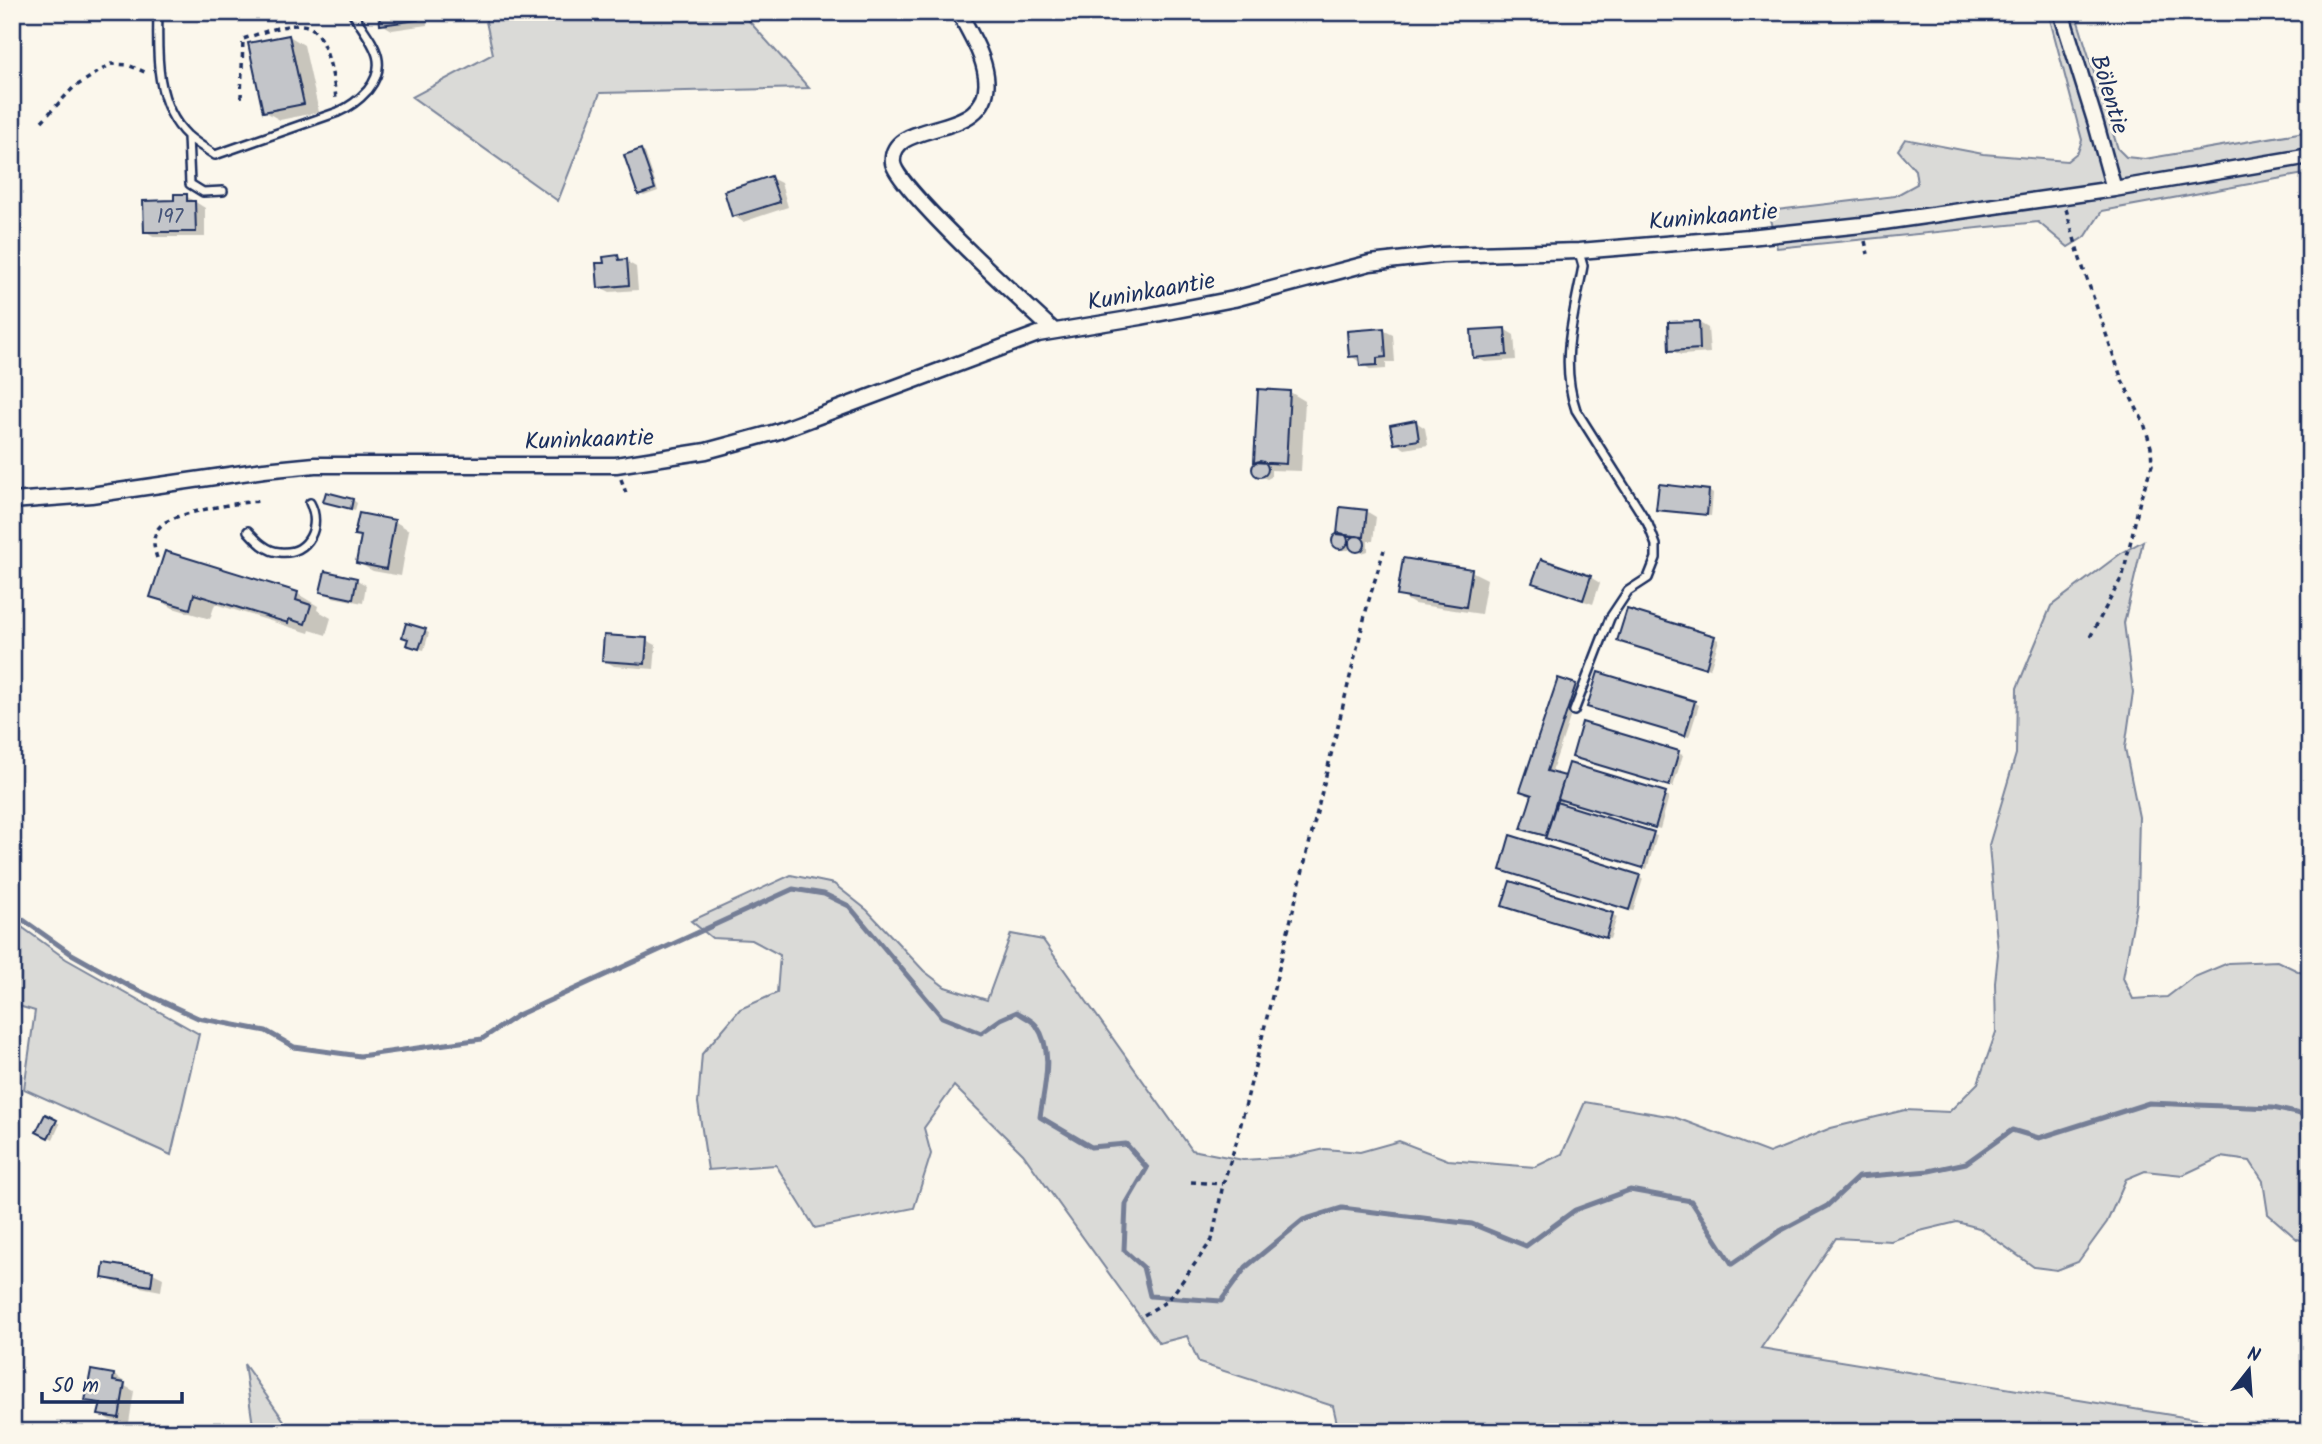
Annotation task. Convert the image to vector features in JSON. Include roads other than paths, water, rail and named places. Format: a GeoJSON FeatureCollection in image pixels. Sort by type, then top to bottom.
{"type":"FeatureCollection","features":[{"type":"Feature","properties":{"kind":"street"},"geometry":{"type":"LineString","coordinates":[[959,12],[982,59],[986,75],[984,99],[975,112],[956,123],[903,141],[893,153],[893,166],[909,189],[945,227],[1054,331]]}},
{"type":"Feature","properties":{"kind":"street","name":"Bölentie"},"geometry":{"type":"LineString","coordinates":[[2061,12],[2114,189]]}},
{"type":"Feature","properties":{"kind":"street","name":"Kuninkaantie"},"geometry":{"type":"LineString","coordinates":[[12,501],[90,495],[315,465],[616,465],[658,460],[706,451],[776,432],[1038,334],[1234,299],[1370,263],[1441,255],[1579,251],[1862,225],[2063,197],[2310,156]]}},
{"type":"Feature","properties":{"kind":"lane"},"geometry":{"type":"LineString","coordinates":[[158,12],[157,46],[162,89],[172,116],[188,136],[215,155],[338,112],[350,107],[363,96],[379,72],[379,56],[352,12]]}},
{"type":"Feature","properties":{"kind":"lane"},"geometry":{"type":"LineString","coordinates":[[188,136],[190,184],[203,192],[223,191]]}},
{"type":"Feature","properties":{"kind":"lane"},"geometry":{"type":"LineString","coordinates":[[1574,711],[1610,618],[1628,591],[1648,578],[1656,558],[1656,545],[1648,524],[1576,410],[1569,390],[1566,356],[1583,266],[1579,251]]}},
{"type":"Feature","properties":{"kind":"lane"},"geometry":{"type":"LineString","coordinates":[[248,531],[259,543],[278,553],[295,551],[309,540],[315,528],[316,514],[310,503]]}},
{"type":"Feature","properties":{"kind":"waterway"},"geometry":{"type":"LineString","coordinates":[[12,912],[70,953],[129,986],[198,1018],[266,1031],[294,1047],[360,1056],[482,1039],[518,1015],[793,889],[824,894],[849,906],[942,1017],[981,1033],[1017,1012],[1036,1025],[1042,1035],[1047,1058],[1040,1117],[1091,1147],[1126,1144],[1147,1168],[1126,1204],[1124,1250],[1143,1267],[1150,1296],[1221,1301],[1246,1267],[1303,1220],[1342,1208],[1472,1224],[1526,1246],[1575,1210],[1630,1190],[1691,1201],[1732,1264],[1780,1231],[1827,1206],[1858,1177],[1929,1171],[1966,1163],[2012,1130],[2039,1138],[2149,1103],[2273,1108],[2310,1116]]}}]}
